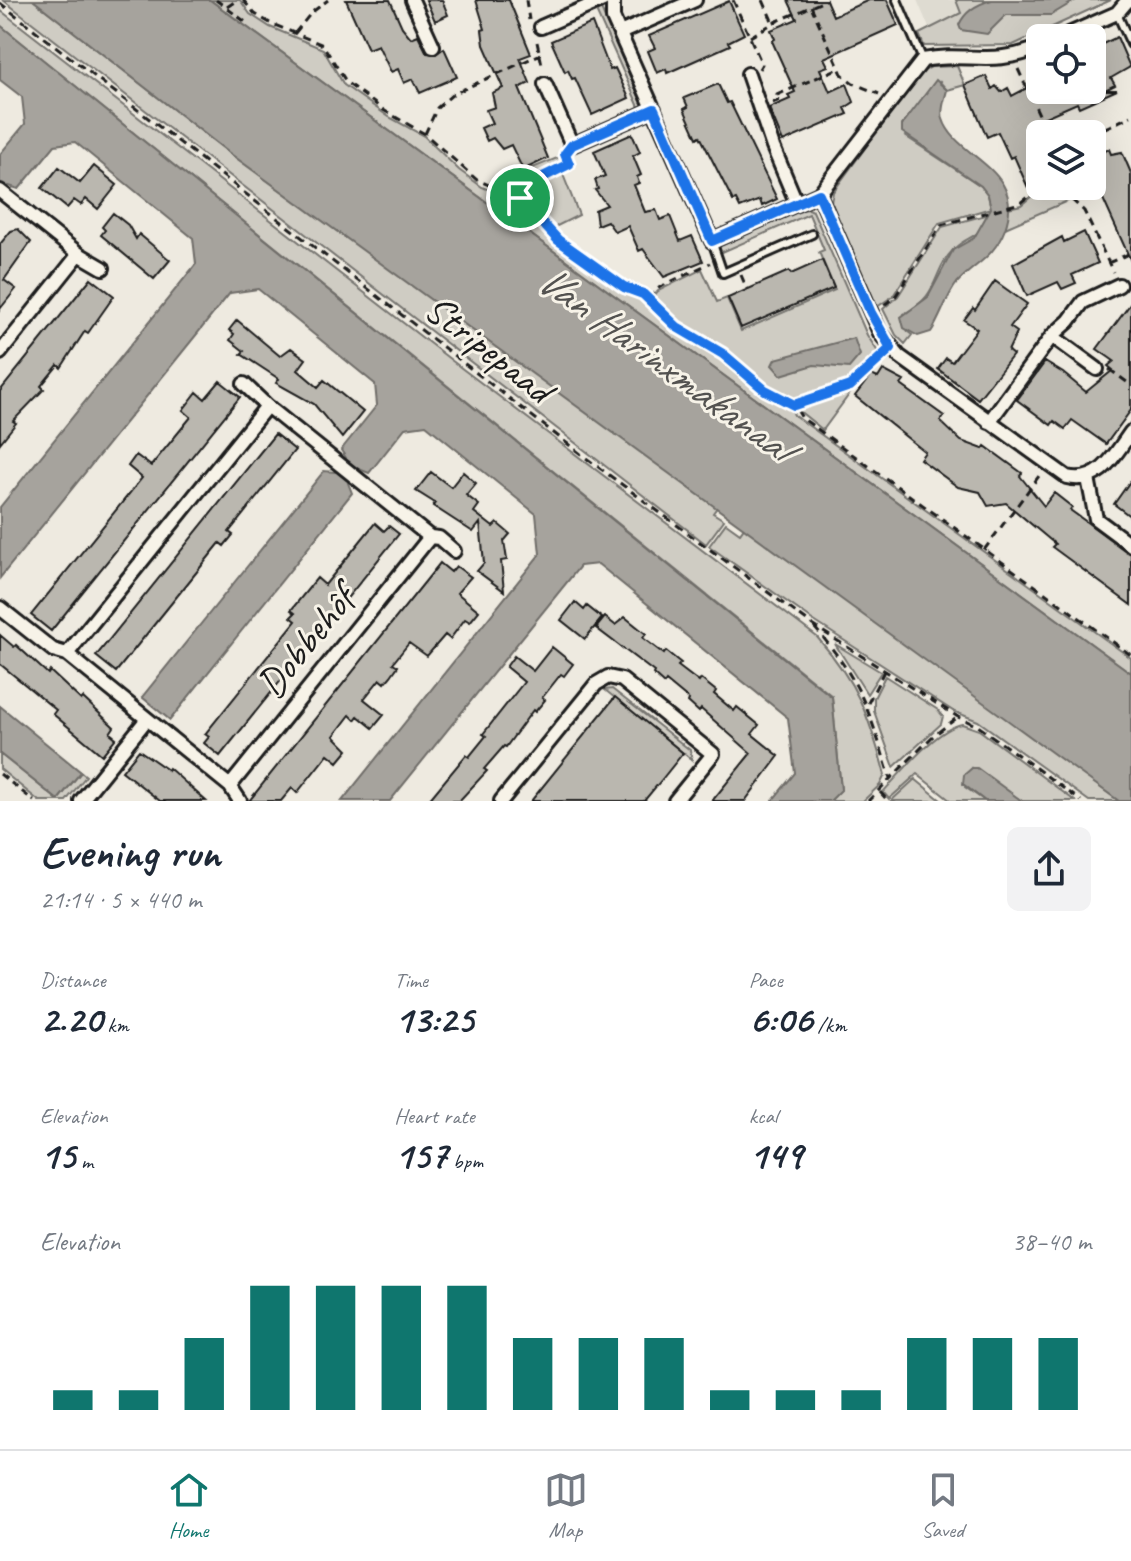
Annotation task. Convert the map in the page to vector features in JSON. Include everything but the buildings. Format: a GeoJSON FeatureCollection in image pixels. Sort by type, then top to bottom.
{"type":"FeatureCollection","features":[{"type":"Feature","properties":{"kind":"street"},"geometry":{"type":"LineString","coordinates":[[412,0],[433,46]]}},
{"type":"Feature","properties":{"kind":"street"},"geometry":{"type":"LineString","coordinates":[[536,30],[603,0]]}},
{"type":"Feature","properties":{"kind":"street"},"geometry":{"type":"LineString","coordinates":[[613,0],[613,18],[712,241],[819,194],[923,60],[996,60],[1026,53]]}},
{"type":"Feature","properties":{"kind":"street"},"geometry":{"type":"LineString","coordinates":[[620,33],[695,0]]}},
{"type":"Feature","properties":{"kind":"street"},"geometry":{"type":"LineString","coordinates":[[1092,24],[1117,13],[1128,0]]}},
{"type":"Feature","properties":{"kind":"street"},"geometry":{"type":"LineString","coordinates":[[748,74],[797,204]]}},
{"type":"Feature","properties":{"kind":"street"},"geometry":{"type":"LineString","coordinates":[[545,84],[572,145],[654,109]]}},
{"type":"Feature","properties":{"kind":"street"},"geometry":{"type":"LineString","coordinates":[[2,192],[79,254],[103,268]]}},
{"type":"Feature","properties":{"kind":"street"},"geometry":{"type":"LineString","coordinates":[[819,194],[871,313],[891,348],[1067,477],[1088,478],[1106,466],[1131,432]]}},
{"type":"Feature","properties":{"kind":"street"},"geometry":{"type":"LineString","coordinates":[[0,353],[79,254]]}},
{"type":"Feature","properties":{"kind":"street"},"geometry":{"type":"LineString","coordinates":[[989,422],[1052,336],[1069,321],[1083,302],[1119,285]]}},
{"type":"Feature","properties":{"kind":"street"},"geometry":{"type":"LineString","coordinates":[[1052,336],[1103,369]]}},
{"type":"Feature","properties":{"kind":"street"},"geometry":{"type":"LineString","coordinates":[[244,384],[354,477],[430,537],[439,538],[454,551]]}},
{"type":"Feature","properties":{"kind":"street"},"geometry":{"type":"LineString","coordinates":[[67,654],[267,406]]}},
{"type":"Feature","properties":{"kind":"street"},"geometry":{"type":"LineString","coordinates":[[1088,478],[1096,519],[1131,545]]}},
{"type":"Feature","properties":{"kind":"street","name":"Dobbehôf"},"geometry":{"type":"LineString","coordinates":[[230,786],[430,537]]}},
{"type":"Feature","properties":{"kind":"street"},"geometry":{"type":"LineString","coordinates":[[0,608],[53,650],[67,654],[230,786],[240,801]]}},
{"type":"Feature","properties":{"kind":"street"},"geometry":{"type":"LineString","coordinates":[[501,801],[596,684],[608,677],[622,680],[713,754],[675,801]]}},
{"type":"Feature","properties":{"kind":"street"},"geometry":{"type":"LineString","coordinates":[[81,801],[147,719]]}},
{"type":"Feature","properties":{"kind":"lane"},"geometry":{"type":"LineString","coordinates":[[897,0],[923,60]]}},
{"type":"Feature","properties":{"kind":"lane"},"geometry":{"type":"LineString","coordinates":[[1117,13],[1131,44]]}},
{"type":"Feature","properties":{"kind":"lane"},"geometry":{"type":"LineString","coordinates":[[712,241],[723,273],[812,234]]}},
{"type":"Feature","properties":{"kind":"path"},"geometry":{"type":"LineString","coordinates":[[216,0],[247,23]]}},
{"type":"Feature","properties":{"kind":"path"},"geometry":{"type":"LineString","coordinates":[[226,7],[240,0],[255,14],[327,48],[347,83],[385,111],[425,134],[477,180],[520,198],[558,240],[624,287],[648,298],[677,327],[723,354],[765,390],[794,405],[802,418],[1131,655]]}},
{"type":"Feature","properties":{"kind":"path"},"geometry":{"type":"LineString","coordinates":[[295,33],[311,13],[328,0]]}},
{"type":"Feature","properties":{"kind":"path"},"geometry":{"type":"LineString","coordinates":[[526,0],[536,30],[545,84]]}},
{"type":"Feature","properties":{"kind":"path"},"geometry":{"type":"LineString","coordinates":[[733,0],[762,64],[760,69],[748,74]]}},
{"type":"Feature","properties":{"kind":"path"},"geometry":{"type":"LineString","coordinates":[[763,0],[773,23]]}},
{"type":"Feature","properties":{"kind":"path"},"geometry":{"type":"LineString","coordinates":[[750,37],[773,23],[827,0]]}},
{"type":"Feature","properties":{"kind":"path","name":"Stripepaad"},"geometry":{"type":"LineString","coordinates":[[0,3],[573,449],[811,624],[958,717],[978,726],[1081,801]]}},
{"type":"Feature","properties":{"kind":"path"},"geometry":{"type":"LineString","coordinates":[[811,6],[839,68],[848,80],[879,94]]}},
{"type":"Feature","properties":{"kind":"path"},"geometry":{"type":"LineString","coordinates":[[425,134],[437,108],[453,94],[541,54]]}},
{"type":"Feature","properties":{"kind":"path"},"geometry":{"type":"LineString","coordinates":[[777,95],[839,68]]}},
{"type":"Feature","properties":{"kind":"path"},"geometry":{"type":"LineString","coordinates":[[1018,68],[1042,120]]}},
{"type":"Feature","properties":{"kind":"path"},"geometry":{"type":"LineString","coordinates":[[1106,128],[1131,116]]}},
{"type":"Feature","properties":{"kind":"path"},"geometry":{"type":"LineString","coordinates":[[520,198],[535,181],[569,164],[565,154],[572,145]]}},
{"type":"Feature","properties":{"kind":"path"},"geometry":{"type":"LineString","coordinates":[[871,313],[895,297],[941,225],[1020,203],[1026,198]]}},
{"type":"Feature","properties":{"kind":"path"},"geometry":{"type":"LineString","coordinates":[[1072,200],[1084,211],[1119,285]]}},
{"type":"Feature","properties":{"kind":"path"},"geometry":{"type":"LineString","coordinates":[[1108,263],[1131,253]]}},
{"type":"Feature","properties":{"kind":"path"},"geometry":{"type":"LineString","coordinates":[[648,298],[660,287],[717,260]]}},
{"type":"Feature","properties":{"kind":"path"},"geometry":{"type":"LineString","coordinates":[[794,405],[850,386],[891,348]]}},
{"type":"Feature","properties":{"kind":"path"},"geometry":{"type":"LineString","coordinates":[[1103,369],[1131,385]]}},
{"type":"Feature","properties":{"kind":"path"},"geometry":{"type":"LineString","coordinates":[[984,550],[1048,464]]}},
{"type":"Feature","properties":{"kind":"path"},"geometry":{"type":"LineString","coordinates":[[811,624],[836,652],[868,705],[890,778]]}},
{"type":"Feature","properties":{"kind":"path"},"geometry":{"type":"LineString","coordinates":[[868,705],[884,671]]}},
{"type":"Feature","properties":{"kind":"path"},"geometry":{"type":"LineString","coordinates":[[868,801],[938,732],[958,717]]}},
{"type":"Feature","properties":{"kind":"path"},"geometry":{"type":"LineString","coordinates":[[0,774],[34,801]]}},
{"type":"Feature","properties":{"kind":"path"},"geometry":{"type":"LineString","coordinates":[[879,791],[887,800]]}},
{"type":"Feature","properties":{"kind":"shaded area"},"geometry":{"type":"Polygon","coordinates":[[[3,0],[33,0],[228,152],[718,506],[713,513],[724,520],[706,544],[3,0]]]}},
{"type":"Feature","properties":{"kind":"shaded area"},"geometry":{"type":"Polygon","coordinates":[[[210,0],[240,0],[250,14],[270,27],[323,49],[344,85],[389,117],[424,136],[459,170],[482,187],[522,204],[553,239],[623,289],[642,297],[675,329],[726,359],[749,382],[790,406],[794,415],[1131,658],[1131,673],[210,0]]]}},
{"type":"Feature","properties":{"kind":"shaded area"},"geometry":{"type":"Polygon","coordinates":[[[917,0],[964,0],[968,11],[932,35],[917,0]]]}},
{"type":"Feature","properties":{"kind":"shaded area"},"geometry":{"type":"Polygon","coordinates":[[[956,0],[992,0],[984,2],[992,28],[1002,17],[1011,13],[1024,14],[1076,0],[1111,0],[1059,24],[1026,24],[1026,39],[1013,45],[924,46],[919,34],[961,13],[956,0]]]}},
{"type":"Feature","properties":{"kind":"shaded area"},"geometry":{"type":"Polygon","coordinates":[[[601,9],[643,106],[639,107],[596,11],[601,9]]]}},
{"type":"Feature","properties":{"kind":"shaded area"},"geometry":{"type":"Polygon","coordinates":[[[0,10],[464,370],[817,637],[843,670],[860,702],[885,775],[880,785],[863,801],[830,801],[841,790],[832,696],[0,25],[0,10]]]}},
{"type":"Feature","properties":{"kind":"shaded area"},"geometry":{"type":"Polygon","coordinates":[[[957,66],[965,85],[947,90],[940,82],[905,136],[981,186],[988,195],[991,208],[939,223],[893,296],[877,307],[831,202],[833,192],[920,73],[931,67],[957,66]]]}},
{"type":"Feature","properties":{"kind":"shaded area"},"geometry":{"type":"Polygon","coordinates":[[[562,156],[564,163],[516,192],[491,185],[562,156]]]}},
{"type":"Feature","properties":{"kind":"shaded area"},"geometry":{"type":"Polygon","coordinates":[[[562,172],[579,215],[551,229],[524,195],[536,183],[562,172]]]}},
{"type":"Feature","properties":{"kind":"shaded area"},"geometry":{"type":"Polygon","coordinates":[[[1027,200],[1070,200],[1005,228],[1008,208],[1027,200]]]}},
{"type":"Feature","properties":{"kind":"shaded area"},"geometry":{"type":"Polygon","coordinates":[[[809,209],[813,211],[867,335],[880,355],[849,384],[793,402],[760,384],[730,356],[678,324],[652,298],[658,291],[702,269],[717,302],[727,298],[741,331],[835,290],[819,252],[824,250],[809,214],[720,253],[718,250],[720,246],[809,209]]]}},
{"type":"Feature","properties":{"kind":"shaded area"},"geometry":{"type":"Polygon","coordinates":[[[989,214],[981,229],[959,244],[947,258],[924,299],[904,314],[908,332],[912,335],[905,344],[896,335],[883,309],[898,296],[942,227],[989,214]]]}},
{"type":"Feature","properties":{"kind":"shaded area"},"geometry":{"type":"Polygon","coordinates":[[[859,381],[823,430],[798,410],[799,406],[840,393],[859,381]]]}},
{"type":"Feature","properties":{"kind":"shaded area"},"geometry":{"type":"Polygon","coordinates":[[[726,523],[740,533],[745,526],[1119,801],[1089,801],[978,721],[953,711],[811,619],[709,546],[726,523]]]}},
{"type":"Feature","properties":{"kind":"shaded area"},"geometry":{"type":"Polygon","coordinates":[[[835,644],[881,672],[867,694],[835,644]]]}},
{"type":"Feature","properties":{"kind":"shaded area"},"geometry":{"type":"Polygon","coordinates":[[[885,676],[943,716],[941,724],[894,767],[874,711],[874,698],[885,676]]]}},
{"type":"Feature","properties":{"kind":"shaded area"},"geometry":{"type":"Polygon","coordinates":[[[612,689],[690,750],[692,760],[605,690],[612,689]]]}},
{"type":"Feature","properties":{"kind":"shaded area"},"geometry":{"type":"Polygon","coordinates":[[[962,724],[979,730],[1075,801],[1022,801],[972,768],[965,787],[985,801],[951,801],[917,774],[889,799],[883,792],[909,763],[941,734],[962,724]]]}},
{"type":"Feature","properties":{"kind":"shaded area"},"geometry":{"type":"Polygon","coordinates":[[[0,754],[58,800],[81,772],[86,776],[66,801],[39,801],[0,769],[0,754]]]}},
{"type":"Feature","properties":{"kind":"shaded area"},"geometry":{"type":"Polygon","coordinates":[[[915,779],[942,801],[891,801],[915,779]]]}},
{"type":"Feature","properties":{"kind":"water","name":"Van Harinxmakanaal"},"geometry":{"type":"Polygon","coordinates":[[[33,0],[210,0],[1131,673],[1131,801],[1119,801],[1080,773],[228,152],[33,0]]]}},
{"type":"Feature","properties":{"kind":"water"},"geometry":{"type":"Polygon","coordinates":[[[992,0],[1076,0],[1051,15],[1006,15],[987,34],[961,30],[959,25],[968,12],[992,0]]]}},
{"type":"Feature","properties":{"kind":"water"},"geometry":{"type":"Polygon","coordinates":[[[0,25],[832,697],[841,790],[830,801],[772,801],[795,773],[788,718],[598,564],[580,566],[390,801],[342,801],[540,554],[536,514],[426,425],[405,428],[369,473],[359,469],[348,483],[352,493],[170,720],[142,697],[324,471],[335,472],[346,458],[341,450],[377,405],[375,384],[258,289],[230,293],[0,578],[0,507],[196,264],[193,238],[75,142],[55,145],[19,189],[9,186],[0,197],[0,154],[25,124],[22,97],[0,80],[0,25]]]}},
{"type":"Feature","properties":{"kind":"water"},"geometry":{"type":"Polygon","coordinates":[[[936,80],[947,90],[942,116],[950,132],[998,178],[1006,192],[1009,208],[1005,229],[995,247],[957,283],[931,332],[918,336],[904,328],[901,317],[928,297],[953,250],[974,238],[991,208],[988,195],[981,186],[902,132],[902,125],[936,80]]]}},
{"type":"Feature","properties":{"kind":"water"},"geometry":{"type":"Polygon","coordinates":[[[854,338],[860,355],[849,368],[814,365],[781,375],[772,365],[775,359],[854,338]]]}},
{"type":"Feature","properties":{"kind":"water"},"geometry":{"type":"Polygon","coordinates":[[[0,706],[81,772],[58,800],[0,754],[0,706]]]}},
{"type":"Feature","properties":{"kind":"water"},"geometry":{"type":"Polygon","coordinates":[[[977,768],[1022,801],[985,801],[963,784],[964,775],[977,768]]]}},
{"type":"Feature","properties":{"kind":"route"},"geometry":{"type":"LineString","coordinates":[[654,109],[712,241],[819,194],[871,313],[891,348],[850,386],[794,405],[783,401],[748,378],[723,354],[677,327],[643,294],[624,287],[558,240],[520,198],[535,181],[569,164],[565,154],[572,145],[654,109]]}}]}
